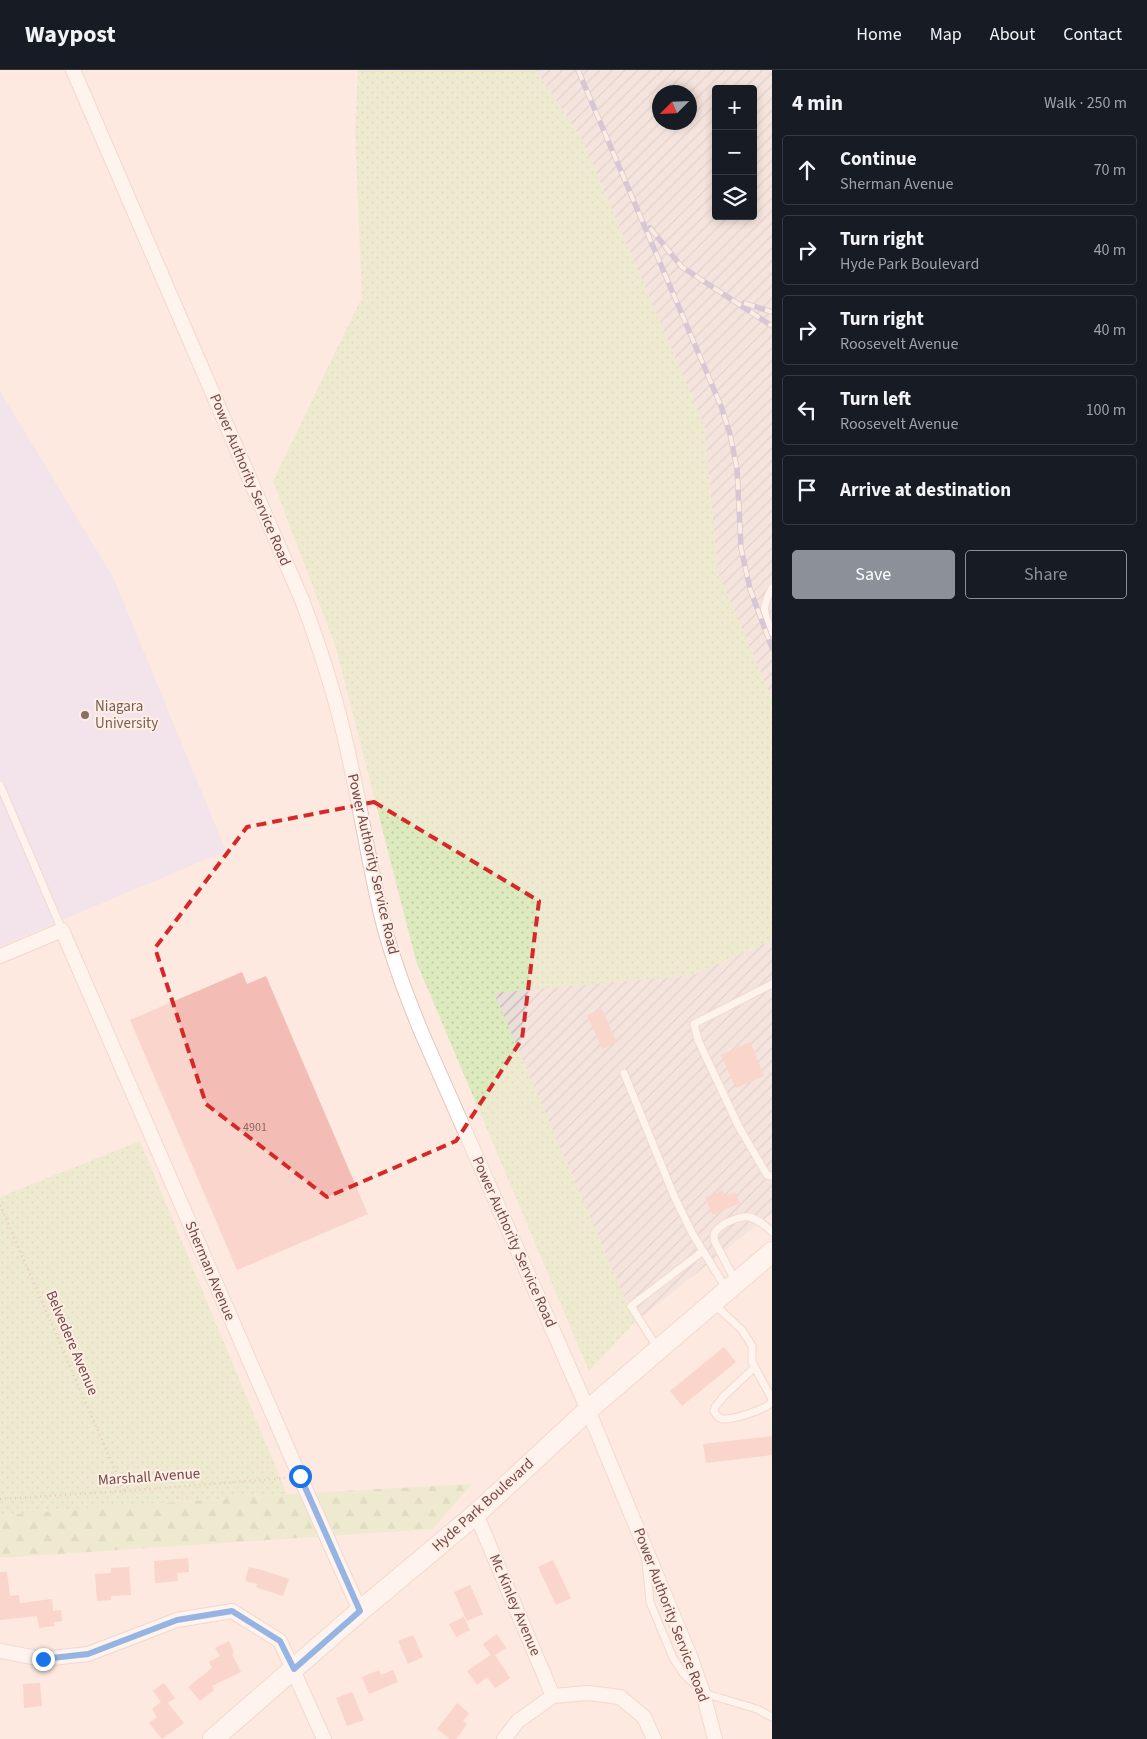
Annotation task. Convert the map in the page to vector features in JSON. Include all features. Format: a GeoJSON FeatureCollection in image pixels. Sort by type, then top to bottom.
{"type":"FeatureCollection","features":[{"type":"Feature","properties":{"kind":"main road","name":"Hyde Park Boulevard"},"geometry":{"type":"LineString","coordinates":[[213,1739],[360,1611],[476,1514],[588,1410],[772,1252]]}},
{"type":"Feature","properties":{"kind":"main road","name":"Hyde Park Boulevard"},"geometry":{"type":"LineString","coordinates":[[732,1286],[772,1256]]}},
{"type":"Feature","properties":{"kind":"street","name":"Power Authority Service Road"},"geometry":{"type":"LineString","coordinates":[[73,70],[302,600],[318,643],[336,702],[348,749],[379,904],[406,992],[423,1036],[588,1410],[645,1547],[690,1656],[703,1693],[715,1739]]}},
{"type":"Feature","properties":{"kind":"street"},"geometry":{"type":"LineString","coordinates":[[0,956],[62,930]]}},
{"type":"Feature","properties":{"kind":"street","name":"Sherman Avenue"},"geometry":{"type":"LineString","coordinates":[[62,930],[360,1611]]}},
{"type":"Feature","properties":{"kind":"street","name":"Mc Kinley Avenue"},"geometry":{"type":"LineString","coordinates":[[476,1514],[553,1696]]}},
{"type":"Feature","properties":{"kind":"street"},"geometry":{"type":"LineString","coordinates":[[0,1651],[43,1659],[88,1654],[177,1620],[232,1611],[280,1641],[324,1739]]}},
{"type":"Feature","properties":{"kind":"street"},"geometry":{"type":"LineString","coordinates":[[504,1739],[518,1721],[553,1696],[588,1693],[620,1697],[644,1717],[654,1739]]}},
{"type":"Feature","properties":{"kind":"lane"},"geometry":{"type":"LineString","coordinates":[[772,588],[763,606],[764,615],[772,632]]}},
{"type":"Feature","properties":{"kind":"lane"},"geometry":{"type":"LineString","coordinates":[[0,786],[62,930]]}},
{"type":"Feature","properties":{"kind":"lane"},"geometry":{"type":"LineString","coordinates":[[772,984],[694,1024],[698,1040],[739,1127],[767,1175],[772,1176]]}},
{"type":"Feature","properties":{"kind":"lane"},"geometry":{"type":"LineString","coordinates":[[624,1073],[674,1196],[692,1233],[703,1251],[732,1286]]}},
{"type":"Feature","properties":{"kind":"lane"},"geometry":{"type":"LineString","coordinates":[[755,1368],[720,1401],[714,1411],[720,1419],[761,1410],[771,1403],[772,1399],[752,1362],[752,1346],[742,1330],[732,1286],[715,1242],[715,1231],[724,1224],[748,1217],[765,1225],[772,1232]]}},
{"type":"Feature","properties":{"kind":"lane"},"geometry":{"type":"LineString","coordinates":[[658,1350],[631,1306],[703,1251]]}},
{"type":"Feature","properties":{"kind":"lane"},"geometry":{"type":"LineString","coordinates":[[703,1693],[757,1709],[772,1717]]}},
{"type":"Feature","properties":{"kind":"path","name":"Belvedere Avenue"},"geometry":{"type":"LineString","coordinates":[[0,1205],[124,1491]]}},
{"type":"Feature","properties":{"kind":"path","name":"Marshall Avenue"},"geometry":{"type":"LineString","coordinates":[[0,1499],[124,1491],[300,1476]]}},
{"type":"Feature","properties":{"kind":"highlighted area"},"geometry":{"type":"Polygon","coordinates":[[[374,802],[539,901],[522,1039],[456,1141],[327,1197],[206,1104],[155,948],[247,827],[374,802]]]}},
{"type":"Feature","properties":{"kind":"shaded area"},"geometry":{"type":"Polygon","coordinates":[[[536,70],[772,70],[772,699],[718,573],[704,425],[582,140],[536,70]]]}},
{"type":"Feature","properties":{"kind":"shaded area","name":"Niagara University"},"geometry":{"type":"Polygon","coordinates":[[[0,391],[114,579],[226,851],[0,946],[0,391]]]}},
{"type":"Feature","properties":{"kind":"shaded area"},"geometry":{"type":"Polygon","coordinates":[[[772,940],[772,1213],[635,1322],[493,992],[693,975],[772,940]]]}},
{"type":"Feature","properties":{"kind":"green space"},"geometry":{"type":"Polygon","coordinates":[[[358,70],[536,70],[582,140],[704,425],[718,573],[772,699],[772,940],[693,975],[494,993],[635,1322],[589,1371],[416,961],[336,648],[273,481],[362,297],[355,131],[358,70]]]}},
{"type":"Feature","properties":{"kind":"green space"},"geometry":{"type":"Polygon","coordinates":[[[140,1141],[287,1494],[0,1515],[0,1197],[140,1141]]]}},
{"type":"Feature","properties":{"kind":"green space"},"geometry":{"type":"Polygon","coordinates":[[[472,1484],[433,1529],[0,1558],[0,1515],[287,1494],[472,1484]]]}},
{"type":"Feature","properties":{"kind":"building"},"geometry":{"type":"Polygon","coordinates":[[[242,972],[247,984],[266,976],[368,1214],[237,1270],[130,1020],[242,972]]]}},
{"type":"Feature","properties":{"kind":"building"},"geometry":{"type":"Polygon","coordinates":[[[602,1009],[617,1043],[602,1049],[587,1015],[602,1009]]]}},
{"type":"Feature","properties":{"kind":"building"},"geometry":{"type":"Polygon","coordinates":[[[750,1042],[764,1076],[736,1088],[721,1055],[750,1042]]]}},
{"type":"Feature","properties":{"kind":"building"},"geometry":{"type":"Polygon","coordinates":[[[723,1190],[725,1196],[735,1192],[740,1203],[713,1215],[705,1198],[723,1190]]]}},
{"type":"Feature","properties":{"kind":"building"},"geometry":{"type":"Polygon","coordinates":[[[724,1347],[736,1362],[682,1406],[670,1391],[724,1347]]]}},
{"type":"Feature","properties":{"kind":"building"},"geometry":{"type":"Polygon","coordinates":[[[772,1436],[772,1455],[706,1463],[703,1444],[772,1436]]]}},
{"type":"Feature","properties":{"kind":"building"},"geometry":{"type":"Polygon","coordinates":[[[188,1558],[189,1572],[177,1573],[178,1581],[155,1583],[154,1561],[188,1558]]]}},
{"type":"Feature","properties":{"kind":"building"},"geometry":{"type":"Polygon","coordinates":[[[553,1560],[571,1598],[556,1605],[538,1567],[553,1560]]]}},
{"type":"Feature","properties":{"kind":"building"},"geometry":{"type":"Polygon","coordinates":[[[129,1567],[131,1595],[111,1596],[111,1600],[97,1601],[95,1574],[111,1573],[111,1568],[129,1567]]]}},
{"type":"Feature","properties":{"kind":"building"},"geometry":{"type":"Polygon","coordinates":[[[249,1567],[289,1579],[283,1596],[256,1587],[257,1584],[245,1581],[249,1567]]]}},
{"type":"Feature","properties":{"kind":"building"},"geometry":{"type":"Polygon","coordinates":[[[0,1572],[7,1572],[10,1596],[19,1595],[20,1603],[52,1599],[53,1611],[61,1610],[62,1621],[54,1622],[54,1626],[39,1628],[37,1616],[0,1620],[0,1572]]]}},
{"type":"Feature","properties":{"kind":"building"},"geometry":{"type":"Polygon","coordinates":[[[470,1585],[483,1614],[467,1621],[454,1592],[470,1585]]]}},
{"type":"Feature","properties":{"kind":"building"},"geometry":{"type":"Polygon","coordinates":[[[464,1617],[470,1630],[456,1637],[449,1624],[464,1617]]]}},
{"type":"Feature","properties":{"kind":"building"},"geometry":{"type":"Polygon","coordinates":[[[497,1634],[506,1648],[495,1655],[510,1678],[495,1688],[487,1677],[477,1685],[467,1671],[491,1655],[483,1644],[497,1634]]]}},
{"type":"Feature","properties":{"kind":"building"},"geometry":{"type":"Polygon","coordinates":[[[413,1635],[423,1657],[408,1664],[398,1641],[413,1635]]]}},
{"type":"Feature","properties":{"kind":"building"},"geometry":{"type":"Polygon","coordinates":[[[229,1641],[234,1653],[232,1654],[241,1672],[212,1686],[214,1690],[200,1701],[188,1687],[212,1668],[209,1662],[220,1656],[215,1648],[229,1641]]]}},
{"type":"Feature","properties":{"kind":"building"},"geometry":{"type":"Polygon","coordinates":[[[379,1670],[381,1675],[393,1670],[398,1682],[369,1694],[362,1677],[379,1670]]]}},
{"type":"Feature","properties":{"kind":"building"},"geometry":{"type":"Polygon","coordinates":[[[40,1683],[42,1706],[24,1708],[23,1684],[40,1683]]]}},
{"type":"Feature","properties":{"kind":"building"},"geometry":{"type":"Polygon","coordinates":[[[164,1683],[175,1698],[168,1703],[184,1723],[162,1739],[149,1723],[157,1717],[152,1709],[161,1702],[153,1691],[164,1683]]]}},
{"type":"Feature","properties":{"kind":"building"},"geometry":{"type":"Polygon","coordinates":[[[352,1692],[364,1720],[347,1726],[336,1698],[352,1692]]]}},
{"type":"Feature","properties":{"kind":"building"},"geometry":{"type":"Polygon","coordinates":[[[457,1703],[469,1713],[463,1721],[467,1724],[456,1739],[450,1739],[437,1729],[457,1703]]]}},
{"type":"Feature","properties":{"kind":"railway"},"geometry":{"type":"LineString","coordinates":[[578,70],[721,406],[730,434],[737,469],[741,548],[750,589],[772,648]]}},
{"type":"Feature","properties":{"kind":"railway"},"geometry":{"type":"LineString","coordinates":[[650,228],[682,267],[772,326]]}},
{"type":"Feature","properties":{"kind":"railway"},"geometry":{"type":"LineString","coordinates":[[744,303],[772,312]]}},
{"type":"Feature","properties":{"kind":"place","name":"Niagara University"},"geometry":{"type":"Point","coordinates":[85,715]}},
{"type":"Feature","properties":{"kind":"route"},"geometry":{"type":"LineString","coordinates":[[43,1659],[88,1654],[177,1620],[232,1611],[280,1641],[294,1669],[360,1611],[300,1476]]}}]}
